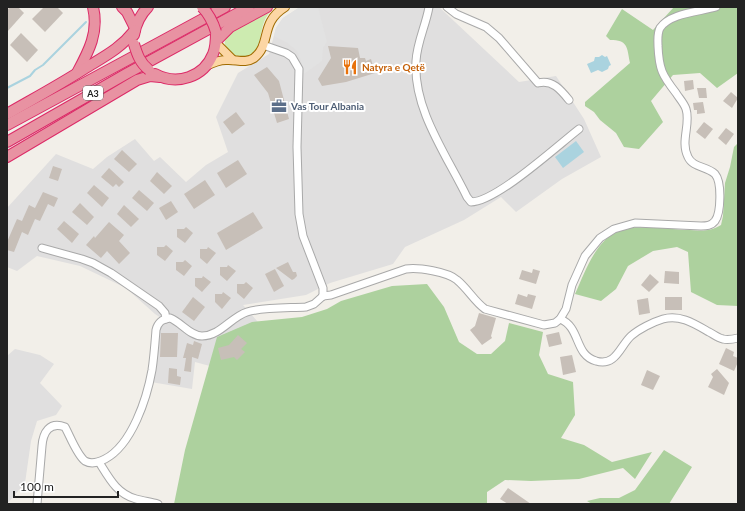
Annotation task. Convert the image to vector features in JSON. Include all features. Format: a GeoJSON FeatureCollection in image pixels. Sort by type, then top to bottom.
{"type":"FeatureCollection","features":[{"type":"Feature","properties":{"kind":"highway"},"geometry":{"type":"LineString","coordinates":[[76,74],[94,39],[96,28],[93,7]]}},
{"type":"Feature","properties":{"kind":"highway"},"geometry":{"type":"LineString","coordinates":[[122,7],[127,12],[135,29]]}},
{"type":"Feature","properties":{"kind":"highway"},"geometry":{"type":"LineString","coordinates":[[148,7],[140,16],[135,29],[134,44],[140,60],[149,70],[160,77]]}},
{"type":"Feature","properties":{"kind":"highway"},"geometry":{"type":"LineString","coordinates":[[7,157],[137,80],[150,76],[169,79],[186,78],[195,75],[206,66],[213,54],[216,39],[213,21],[202,7]]}},
{"type":"Feature","properties":{"kind":"highway","name":"A3"},"geometry":{"type":"LineString","coordinates":[[7,125],[225,7]]}},
{"type":"Feature","properties":{"kind":"highway","name":"A3"},"geometry":{"type":"LineString","coordinates":[[7,142],[126,74],[249,7]]}},
{"type":"Feature","properties":{"kind":"highway"},"geometry":{"type":"LineString","coordinates":[[216,39],[230,27],[267,7]]}},
{"type":"Feature","properties":{"kind":"highway"},"geometry":{"type":"LineString","coordinates":[[7,114],[121,46],[135,29]]}},
{"type":"Feature","properties":{"kind":"main road"},"geometry":{"type":"LineString","coordinates":[[206,66],[218,61],[252,60],[263,46],[271,19],[285,7]]}},
{"type":"Feature","properties":{"kind":"main road"},"geometry":{"type":"LineString","coordinates":[[216,39],[233,60]]}},
{"type":"Feature","properties":{"kind":"street"},"geometry":{"type":"LineString","coordinates":[[428,7],[416,60],[416,72],[420,98],[433,132],[471,202],[483,200],[508,185],[579,128]]}},
{"type":"Feature","properties":{"kind":"street"},"geometry":{"type":"LineString","coordinates":[[447,7],[456,14],[486,27],[499,38],[538,83],[544,81],[558,87],[569,100]]}},
{"type":"Feature","properties":{"kind":"street"},"geometry":{"type":"LineString","coordinates":[[37,504],[43,437],[46,431],[60,426],[65,427],[80,455],[86,461],[93,463],[108,458],[124,442],[135,424],[152,370],[158,325],[166,319],[170,318],[175,320],[197,335],[203,336],[213,334],[234,318],[248,312],[306,307],[314,304],[323,296],[331,295],[406,269],[417,268],[456,278],[478,304],[485,309],[544,325],[555,323],[560,318],[566,309],[572,285],[585,256],[600,238],[609,231],[635,223],[709,226],[714,222],[719,210],[720,185],[718,178],[713,172],[692,163],[687,155],[684,146],[687,119],[686,109],[668,83],[659,66],[658,35],[660,28],[667,20],[716,7]]}},
{"type":"Feature","properties":{"kind":"street"},"geometry":{"type":"LineString","coordinates":[[263,46],[286,53],[292,57],[299,69],[297,147],[299,214],[303,236],[323,288],[323,296]]}},
{"type":"Feature","properties":{"kind":"street"},"geometry":{"type":"LineString","coordinates":[[42,248],[82,259],[111,273],[159,306],[165,313],[166,319]]}},
{"type":"Feature","properties":{"kind":"street"},"geometry":{"type":"LineString","coordinates":[[560,318],[566,321],[573,329],[579,346],[583,352],[596,361],[610,361],[615,358],[631,336],[653,323],[672,318],[692,322],[724,340],[738,338]]}},
{"type":"Feature","properties":{"kind":"street"},"geometry":{"type":"LineString","coordinates":[[99,462],[113,484],[121,492],[134,499],[158,504]]}},
{"type":"Feature","properties":{"kind":"shaded area"},"geometry":{"type":"Polygon","coordinates":[[[300,7],[439,7],[519,82],[556,76],[584,119],[601,157],[562,179],[516,212],[501,197],[464,220],[405,247],[393,264],[330,283],[306,295],[243,305],[288,356],[247,376],[195,362],[192,389],[151,382],[161,318],[126,288],[80,266],[37,256],[17,271],[7,267],[7,208],[56,154],[93,169],[107,157],[135,139],[154,161],[160,157],[186,182],[206,165],[228,152],[216,117],[238,73],[269,54],[276,28],[283,18],[300,7]]]}},
{"type":"Feature","properties":{"kind":"shaded area"},"geometry":{"type":"Polygon","coordinates":[[[300,7],[318,7],[327,42],[323,48],[322,61],[304,74],[297,51],[286,42],[274,36],[276,28],[283,18],[300,7]]]}},
{"type":"Feature","properties":{"kind":"shaded area"},"geometry":{"type":"Polygon","coordinates":[[[15,349],[40,355],[54,364],[40,383],[62,406],[56,415],[37,421],[31,441],[25,483],[7,504],[7,356],[15,349]]]}},
{"type":"Feature","properties":{"kind":"green space"},"geometry":{"type":"Polygon","coordinates":[[[274,7],[265,20],[258,47],[253,54],[243,57],[232,54],[228,51],[225,46],[225,41],[230,32],[274,7]]]}},
{"type":"Feature","properties":{"kind":"green space"},"geometry":{"type":"Polygon","coordinates":[[[674,7],[738,7],[738,73],[717,88],[700,73],[673,75],[651,101],[663,122],[639,149],[624,147],[616,133],[600,120],[594,112],[585,106],[585,102],[630,63],[626,46],[620,41],[610,40],[606,36],[622,9],[653,30],[674,7]]]}},
{"type":"Feature","properties":{"kind":"green space"},"geometry":{"type":"Polygon","coordinates":[[[738,143],[738,306],[717,305],[691,292],[688,252],[677,247],[653,251],[628,266],[616,289],[601,301],[575,294],[593,256],[599,247],[614,233],[629,228],[645,227],[703,230],[716,228],[721,225],[725,183],[734,147],[738,143]]]}},
{"type":"Feature","properties":{"kind":"green space"},"geometry":{"type":"Polygon","coordinates":[[[427,284],[444,307],[459,342],[477,354],[491,354],[505,341],[509,323],[543,332],[539,355],[548,374],[573,382],[575,415],[561,438],[584,445],[612,462],[652,452],[635,479],[623,468],[579,479],[531,481],[505,480],[487,492],[487,504],[174,504],[185,450],[217,337],[252,322],[302,317],[327,309],[341,301],[392,286],[427,284]]]}},
{"type":"Feature","properties":{"kind":"green space"},"geometry":{"type":"Polygon","coordinates":[[[664,450],[692,467],[669,504],[592,504],[587,501],[600,498],[619,498],[635,490],[664,450]]]}},
{"type":"Feature","properties":{"kind":"water"},"geometry":{"type":"Polygon","coordinates":[[[602,55],[605,57],[607,56],[611,65],[608,69],[602,72],[598,70],[591,73],[587,64],[594,61],[595,57],[602,55]]]}},
{"type":"Feature","properties":{"kind":"water"},"geometry":{"type":"Polygon","coordinates":[[[576,141],[584,152],[563,168],[555,157],[576,141]]]}},
{"type":"Feature","properties":{"kind":"building"},"geometry":{"type":"Polygon","coordinates":[[[10,7],[18,7],[24,13],[7,32],[7,10],[10,7]]]}},
{"type":"Feature","properties":{"kind":"building"},"geometry":{"type":"Polygon","coordinates":[[[44,7],[57,7],[63,13],[45,32],[32,19],[44,7]]]}},
{"type":"Feature","properties":{"kind":"building"},"geometry":{"type":"Polygon","coordinates":[[[21,33],[38,50],[27,62],[10,45],[21,33]]]}},
{"type":"Feature","properties":{"kind":"building","name":"Natyra e Qetë"},"geometry":{"type":"Polygon","coordinates":[[[328,46],[358,48],[360,58],[365,58],[366,61],[371,59],[375,73],[346,82],[322,86],[318,79],[331,58],[328,46]]]}},
{"type":"Feature","properties":{"kind":"building","name":"Vas Tour Albania"},"geometry":{"type":"Polygon","coordinates":[[[267,67],[279,81],[289,119],[277,123],[268,93],[254,75],[267,67]]]}},
{"type":"Feature","properties":{"kind":"building"},"geometry":{"type":"Polygon","coordinates":[[[693,80],[694,89],[685,91],[684,81],[693,80]]]}},
{"type":"Feature","properties":{"kind":"building"},"geometry":{"type":"Polygon","coordinates":[[[697,88],[706,88],[707,98],[699,98],[697,88]]]}},
{"type":"Feature","properties":{"kind":"building"},"geometry":{"type":"Polygon","coordinates":[[[731,92],[738,98],[732,108],[723,101],[731,92]]]}},
{"type":"Feature","properties":{"kind":"building"},"geometry":{"type":"Polygon","coordinates":[[[703,102],[705,113],[697,114],[697,110],[694,110],[693,103],[703,102]]]}},
{"type":"Feature","properties":{"kind":"building"},"geometry":{"type":"Polygon","coordinates":[[[236,112],[245,124],[232,134],[223,122],[236,112]]]}},
{"type":"Feature","properties":{"kind":"building"},"geometry":{"type":"Polygon","coordinates":[[[704,122],[713,129],[705,139],[696,132],[704,122]]]}},
{"type":"Feature","properties":{"kind":"building"},"geometry":{"type":"Polygon","coordinates":[[[726,128],[734,134],[726,145],[718,138],[726,128]]]}},
{"type":"Feature","properties":{"kind":"building"},"geometry":{"type":"Polygon","coordinates":[[[122,150],[137,164],[129,172],[114,159],[122,150]]]}},
{"type":"Feature","properties":{"kind":"building"},"geometry":{"type":"Polygon","coordinates":[[[238,160],[247,174],[226,188],[217,173],[238,160]]]}},
{"type":"Feature","properties":{"kind":"building"},"geometry":{"type":"Polygon","coordinates":[[[53,166],[62,169],[58,181],[49,178],[53,166]]]}},
{"type":"Feature","properties":{"kind":"building"},"geometry":{"type":"Polygon","coordinates":[[[109,168],[124,182],[119,187],[116,184],[113,187],[101,177],[109,168]]]}},
{"type":"Feature","properties":{"kind":"building"},"geometry":{"type":"Polygon","coordinates":[[[157,172],[172,186],[164,194],[150,181],[157,172]]]}},
{"type":"Feature","properties":{"kind":"building"},"geometry":{"type":"Polygon","coordinates":[[[205,180],[215,195],[194,209],[184,194],[205,180]]]}},
{"type":"Feature","properties":{"kind":"building"},"geometry":{"type":"Polygon","coordinates":[[[94,185],[109,198],[102,207],[87,193],[94,185]]]}},
{"type":"Feature","properties":{"kind":"building"},"geometry":{"type":"Polygon","coordinates":[[[139,190],[154,203],[147,211],[132,198],[139,190]]]}},
{"type":"Feature","properties":{"kind":"building"},"geometry":{"type":"Polygon","coordinates":[[[43,192],[58,198],[54,207],[48,204],[40,221],[35,219],[28,235],[22,232],[14,252],[7,250],[7,242],[17,219],[22,221],[29,205],[35,208],[43,192]]]}},
{"type":"Feature","properties":{"kind":"building"},"geometry":{"type":"Polygon","coordinates":[[[171,201],[178,212],[166,220],[159,208],[171,201]]]}},
{"type":"Feature","properties":{"kind":"building"},"geometry":{"type":"Polygon","coordinates":[[[80,203],[94,217],[87,225],[72,212],[80,203]]]}},
{"type":"Feature","properties":{"kind":"building"},"geometry":{"type":"Polygon","coordinates":[[[124,205],[139,219],[131,227],[117,214],[124,205]]]}},
{"type":"Feature","properties":{"kind":"building"},"geometry":{"type":"Polygon","coordinates":[[[253,212],[263,228],[226,250],[217,233],[253,212]]]}},
{"type":"Feature","properties":{"kind":"building"},"geometry":{"type":"Polygon","coordinates":[[[64,221],[79,234],[72,243],[57,229],[64,221]]]}},
{"type":"Feature","properties":{"kind":"building"},"geometry":{"type":"Polygon","coordinates":[[[109,222],[124,235],[119,241],[130,253],[119,264],[107,251],[101,258],[86,245],[94,236],[95,238],[109,222]]]}},
{"type":"Feature","properties":{"kind":"building"},"geometry":{"type":"Polygon","coordinates":[[[186,227],[193,233],[185,243],[177,237],[177,229],[184,229],[186,227]]]}},
{"type":"Feature","properties":{"kind":"building"},"geometry":{"type":"Polygon","coordinates":[[[166,245],[173,251],[165,261],[157,255],[157,247],[164,247],[166,245]]]}},
{"type":"Feature","properties":{"kind":"building"},"geometry":{"type":"Polygon","coordinates":[[[208,247],[216,253],[207,264],[200,258],[200,249],[207,249],[208,247]]]}},
{"type":"Feature","properties":{"kind":"building"},"geometry":{"type":"Polygon","coordinates":[[[185,260],[192,266],[184,276],[176,270],[176,262],[183,262],[185,260]]]}},
{"type":"Feature","properties":{"kind":"building"},"geometry":{"type":"Polygon","coordinates":[[[288,262],[293,272],[296,272],[297,276],[292,280],[276,268],[288,262]]]}},
{"type":"Feature","properties":{"kind":"building"},"geometry":{"type":"Polygon","coordinates":[[[228,265],[236,271],[227,281],[220,275],[220,267],[227,267],[228,265]]]}},
{"type":"Feature","properties":{"kind":"building"},"geometry":{"type":"Polygon","coordinates":[[[275,269],[284,286],[274,292],[265,274],[275,269]]]}},
{"type":"Feature","properties":{"kind":"building"},"geometry":{"type":"Polygon","coordinates":[[[533,269],[540,271],[536,284],[519,279],[522,270],[532,273],[533,269]]]}},
{"type":"Feature","properties":{"kind":"building"},"geometry":{"type":"Polygon","coordinates":[[[665,271],[679,272],[679,284],[664,283],[665,271]]]}},
{"type":"Feature","properties":{"kind":"building"},"geometry":{"type":"Polygon","coordinates":[[[650,274],[659,282],[649,292],[641,285],[650,274]]]}},
{"type":"Feature","properties":{"kind":"building"},"geometry":{"type":"Polygon","coordinates":[[[203,276],[211,282],[202,292],[195,286],[195,278],[202,278],[203,276]]]}},
{"type":"Feature","properties":{"kind":"building"},"geometry":{"type":"Polygon","coordinates":[[[246,282],[253,288],[244,299],[237,293],[237,284],[244,284],[246,282]]]}},
{"type":"Feature","properties":{"kind":"building"},"geometry":{"type":"Polygon","coordinates":[[[223,292],[231,298],[222,309],[215,302],[215,294],[222,294],[223,292]]]}},
{"type":"Feature","properties":{"kind":"building"},"geometry":{"type":"Polygon","coordinates":[[[518,294],[527,297],[528,294],[536,296],[532,309],[515,304],[518,294]]]}},
{"type":"Feature","properties":{"kind":"building"},"geometry":{"type":"Polygon","coordinates":[[[193,297],[205,307],[194,321],[182,312],[193,297]]]}},
{"type":"Feature","properties":{"kind":"building"},"geometry":{"type":"Polygon","coordinates":[[[665,297],[682,297],[682,310],[665,310],[665,297]]]}},
{"type":"Feature","properties":{"kind":"building"},"geometry":{"type":"Polygon","coordinates":[[[648,298],[650,313],[639,315],[637,300],[648,298]]]}},
{"type":"Feature","properties":{"kind":"building"},"geometry":{"type":"Polygon","coordinates":[[[479,313],[496,318],[491,336],[492,338],[482,345],[470,330],[475,326],[479,313]]]}},
{"type":"Feature","properties":{"kind":"building"},"geometry":{"type":"Polygon","coordinates":[[[559,332],[562,344],[549,347],[546,335],[559,332]]]}},
{"type":"Feature","properties":{"kind":"building"},"geometry":{"type":"Polygon","coordinates":[[[161,333],[178,333],[177,357],[160,357],[161,333]]]}},
{"type":"Feature","properties":{"kind":"building"},"geometry":{"type":"Polygon","coordinates":[[[238,335],[247,343],[241,349],[245,352],[237,360],[234,357],[221,360],[218,348],[229,345],[238,335]]]}},
{"type":"Feature","properties":{"kind":"building"},"geometry":{"type":"Polygon","coordinates":[[[194,341],[202,344],[198,359],[192,357],[191,372],[184,371],[186,358],[183,358],[187,343],[193,345],[194,341]]]}},
{"type":"Feature","properties":{"kind":"building"},"geometry":{"type":"Polygon","coordinates":[[[726,348],[734,352],[733,356],[738,358],[734,371],[719,364],[726,348]]]}},
{"type":"Feature","properties":{"kind":"building"},"geometry":{"type":"Polygon","coordinates":[[[572,355],[576,372],[563,375],[560,357],[572,355]]]}},
{"type":"Feature","properties":{"kind":"building"},"geometry":{"type":"Polygon","coordinates":[[[169,368],[177,369],[177,376],[181,377],[180,385],[168,383],[169,368]]]}},
{"type":"Feature","properties":{"kind":"building"},"geometry":{"type":"Polygon","coordinates":[[[717,369],[729,383],[724,395],[708,387],[713,377],[711,374],[717,369]]]}},
{"type":"Feature","properties":{"kind":"building"},"geometry":{"type":"Polygon","coordinates":[[[647,370],[660,376],[653,390],[641,385],[647,370]]]}},
{"type":"Feature","properties":{"kind":"building"},"geometry":{"type":"Polygon","coordinates":[[[508,488],[531,504],[508,504],[500,499],[508,488]]]}},
{"type":"Feature","properties":{"kind":"waterway"},"geometry":{"type":"LineString","coordinates":[[7,88],[30,76],[86,22]]}},
{"type":"Feature","properties":{"kind":"place","name":"Natyra e Qetë"},"geometry":{"type":"Point","coordinates":[350,67]}},
{"type":"Feature","properties":{"kind":"place","name":"Vas Tour Albania"},"geometry":{"type":"Point","coordinates":[279,106]}}]}
